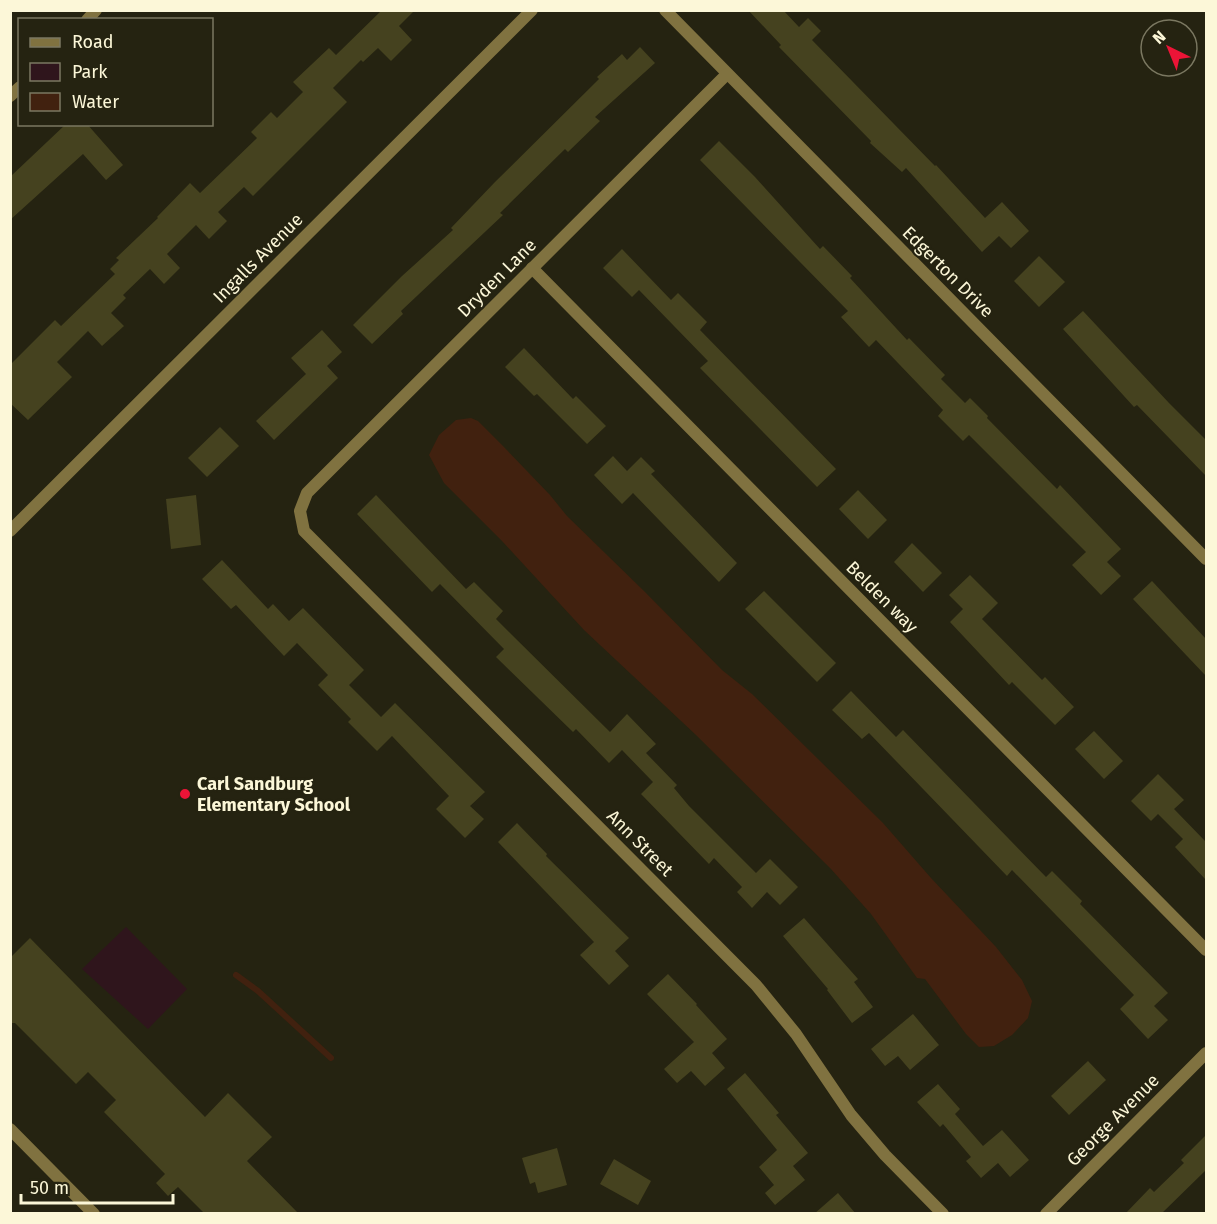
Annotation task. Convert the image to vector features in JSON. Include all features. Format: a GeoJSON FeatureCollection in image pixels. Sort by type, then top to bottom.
{"type":"FeatureCollection","features":[{"type":"Feature","properties":{"kind":"street","name":"Ingalls Avenue"},"geometry":{"type":"LineString","coordinates":[[10,531],[532,10]]}},
{"type":"Feature","properties":{"kind":"street","name":"Edgerton Drive"},"geometry":{"type":"LineString","coordinates":[[665,10],[1206,559]]}},
{"type":"Feature","properties":{"kind":"street","name":"Dryden Lane"},"geometry":{"type":"LineString","coordinates":[[300,511],[307,493],[727,74]]}},
{"type":"Feature","properties":{"kind":"street","name":"Belden way"},"geometry":{"type":"LineString","coordinates":[[532,268],[1206,950]]}},
{"type":"Feature","properties":{"kind":"street","name":"Ann Street"},"geometry":{"type":"LineString","coordinates":[[300,511],[304,531],[756,985],[796,1034],[851,1115],[885,1155],[943,1214]]}},
{"type":"Feature","properties":{"kind":"street","name":"George Avenue"},"geometry":{"type":"LineString","coordinates":[[1046,1214],[1206,1053]]}},
{"type":"Feature","properties":{"kind":"street"},"geometry":{"type":"LineString","coordinates":[[10,1130],[94,1214]]}},
{"type":"Feature","properties":{"kind":"green space"},"geometry":{"type":"Polygon","coordinates":[[[126,927],[187,989],[148,1029],[82,969],[126,927]]]}},
{"type":"Feature","properties":{"kind":"water"},"geometry":{"type":"Polygon","coordinates":[[[471,418],[478,421],[503,446],[567,516],[722,670],[752,694],[883,823],[996,947],[1022,980],[1032,1001],[1028,1018],[1012,1035],[994,1046],[979,1047],[966,1034],[925,979],[917,978],[871,914],[831,869],[696,735],[584,630],[502,541],[444,483],[429,455],[439,435],[456,420],[471,418]]]}},
{"type":"Feature","properties":{"kind":"building"},"geometry":{"type":"Polygon","coordinates":[[[382,10],[415,10],[399,26],[412,40],[391,61],[378,48],[363,62],[361,60],[333,88],[347,102],[253,196],[244,187],[218,212],[227,221],[209,239],[196,225],[167,254],[180,268],[164,284],[150,269],[123,295],[126,298],[111,313],[124,326],[102,346],[88,331],[57,362],[72,377],[28,420],[10,403],[10,365],[55,320],[61,326],[115,274],[110,269],[119,260],[116,258],[158,218],[190,183],[200,193],[257,138],[251,132],[271,112],[277,118],[303,92],[293,82],[329,48],[336,55],[382,10]]]}},
{"type":"Feature","properties":{"kind":"building"},"geometry":{"type":"Polygon","coordinates":[[[748,10],[783,10],[799,27],[808,18],[821,31],[812,40],[936,165],[985,218],[1002,202],[1029,231],[1011,248],[999,236],[982,252],[906,168],[902,172],[870,143],[871,141],[779,47],[781,45],[748,10]]]}},
{"type":"Feature","properties":{"kind":"building"},"geometry":{"type":"Polygon","coordinates":[[[640,47],[655,63],[595,117],[600,121],[568,152],[565,149],[500,213],[503,215],[401,311],[403,314],[372,344],[353,325],[453,230],[451,228],[495,182],[599,79],[597,77],[622,54],[627,60],[640,47]]]}},
{"type":"Feature","properties":{"kind":"building"},"geometry":{"type":"Polygon","coordinates":[[[64,126],[89,126],[123,165],[106,180],[83,154],[10,220],[10,177],[64,126]]]}},
{"type":"Feature","properties":{"kind":"building"},"geometry":{"type":"Polygon","coordinates":[[[719,141],[820,249],[823,246],[852,276],[850,278],[907,340],[909,338],[945,375],[941,379],[965,403],[970,398],[1057,489],[1060,485],[1121,549],[1107,562],[1121,576],[1101,595],[1072,565],[1086,552],[969,435],[963,441],[938,416],[943,410],[876,340],[869,347],[841,317],[848,311],[700,160],[719,141]]]}},
{"type":"Feature","properties":{"kind":"building"},"geometry":{"type":"Polygon","coordinates":[[[622,249],[671,300],[678,293],[707,322],[700,330],[836,469],[817,487],[700,368],[708,361],[639,290],[632,297],[603,268],[622,249]]]}},
{"type":"Feature","properties":{"kind":"building"},"geometry":{"type":"Polygon","coordinates":[[[1039,256],[1065,282],[1039,307],[1014,281],[1039,256]]]}},
{"type":"Feature","properties":{"kind":"building"},"geometry":{"type":"Polygon","coordinates":[[[1083,311],[1206,440],[1206,476],[1137,405],[1134,407],[1063,329],[1083,311]]]}},
{"type":"Feature","properties":{"kind":"building"},"geometry":{"type":"Polygon","coordinates":[[[322,330],[342,352],[327,366],[338,378],[274,440],[256,421],[306,374],[291,358],[322,330]]]}},
{"type":"Feature","properties":{"kind":"building"},"geometry":{"type":"Polygon","coordinates":[[[524,348],[573,399],[576,396],[606,426],[587,444],[537,394],[534,396],[505,367],[524,348]]]}},
{"type":"Feature","properties":{"kind":"building"},"geometry":{"type":"Polygon","coordinates":[[[220,427],[239,446],[207,477],[188,458],[220,427]]]}},
{"type":"Feature","properties":{"kind":"building"},"geometry":{"type":"Polygon","coordinates":[[[613,456],[627,471],[641,457],[655,471],[651,474],[737,563],[719,582],[633,493],[622,504],[594,475],[613,456]]]}},
{"type":"Feature","properties":{"kind":"building"},"geometry":{"type":"Polygon","coordinates":[[[858,490],[887,520],[868,539],[839,509],[858,490]]]}},
{"type":"Feature","properties":{"kind":"building"},"geometry":{"type":"Polygon","coordinates":[[[196,495],[201,545],[171,549],[166,499],[196,495]]]}},
{"type":"Feature","properties":{"kind":"building"},"geometry":{"type":"Polygon","coordinates":[[[376,495],[466,589],[474,582],[503,611],[496,619],[610,732],[627,714],[656,744],[646,753],[677,785],[674,788],[756,873],[770,859],[798,887],[780,905],[767,892],[752,908],[737,892],[742,887],[714,858],[709,864],[641,794],[653,782],[622,750],[609,763],[576,729],[573,732],[496,657],[504,649],[440,584],[432,592],[357,514],[376,495]]]}},
{"type":"Feature","properties":{"kind":"building"},"geometry":{"type":"Polygon","coordinates":[[[912,543],[942,573],[923,592],[894,562],[912,543]]]}},
{"type":"Feature","properties":{"kind":"building"},"geometry":{"type":"Polygon","coordinates":[[[222,560],[268,609],[273,604],[289,621],[303,608],[364,670],[349,685],[381,717],[395,703],[485,792],[470,806],[484,819],[465,838],[436,809],[449,796],[392,736],[377,751],[348,722],[351,719],[318,685],[328,675],[297,643],[284,656],[236,605],[231,609],[202,579],[222,560]]]}},
{"type":"Feature","properties":{"kind":"building"},"geometry":{"type":"Polygon","coordinates":[[[970,575],[998,603],[982,619],[1042,680],[1045,677],[1074,707],[1055,725],[1012,682],[1009,685],[950,622],[963,609],[949,595],[970,575]]]}},
{"type":"Feature","properties":{"kind":"building"},"geometry":{"type":"Polygon","coordinates":[[[1152,581],[1206,639],[1206,676],[1133,599],[1152,581]]]}},
{"type":"Feature","properties":{"kind":"building"},"geometry":{"type":"Polygon","coordinates":[[[764,591],[836,663],[817,682],[745,609],[764,591]]]}},
{"type":"Feature","properties":{"kind":"building"},"geometry":{"type":"Polygon","coordinates":[[[851,691],[896,737],[903,730],[1046,877],[1052,871],[1082,901],[1080,904],[1168,993],[1154,1006],[1168,1020],[1148,1039],[1120,1009],[1134,995],[1012,870],[1007,876],[869,733],[862,739],[832,710],[851,691]]]}},
{"type":"Feature","properties":{"kind":"building"},"geometry":{"type":"Polygon","coordinates":[[[1094,731],[1123,761],[1104,779],[1075,749],[1094,731]]]}},
{"type":"Feature","properties":{"kind":"building"},"geometry":{"type":"Polygon","coordinates":[[[1158,774],[1184,800],[1174,809],[1206,842],[1206,880],[1175,847],[1183,839],[1158,814],[1151,821],[1131,801],[1158,774]]]}},
{"type":"Feature","properties":{"kind":"building"},"geometry":{"type":"Polygon","coordinates":[[[517,823],[547,854],[546,856],[629,938],[615,951],[629,966],[609,985],[580,955],[594,942],[498,842],[517,823]]]}},
{"type":"Feature","properties":{"kind":"building"},"geometry":{"type":"Polygon","coordinates":[[[804,918],[858,979],[854,982],[873,1007],[852,1023],[828,989],[783,936],[804,918]]]}},
{"type":"Feature","properties":{"kind":"building"},"geometry":{"type":"Polygon","coordinates":[[[30,938],[205,1117],[228,1093],[272,1137],[247,1161],[299,1214],[205,1214],[178,1187],[168,1196],[156,1183],[165,1174],[104,1112],[116,1100],[88,1072],[76,1084],[15,1023],[10,1023],[10,958],[30,938]]]}},
{"type":"Feature","properties":{"kind":"building"},"geometry":{"type":"Polygon","coordinates":[[[668,974],[727,1039],[712,1053],[725,1068],[705,1086],[691,1071],[677,1083],[664,1069],[694,1042],[647,994],[668,974]]]}},
{"type":"Feature","properties":{"kind":"building"},"geometry":{"type":"Polygon","coordinates":[[[913,1014],[939,1045],[910,1070],[898,1056],[885,1066],[871,1049],[913,1014]]]}},
{"type":"Feature","properties":{"kind":"building"},"geometry":{"type":"Polygon","coordinates":[[[1088,1061],[1106,1080],[1069,1115],[1051,1096],[1088,1061]]]}},
{"type":"Feature","properties":{"kind":"building"},"geometry":{"type":"Polygon","coordinates":[[[745,1073],[779,1113],[776,1115],[808,1153],[793,1166],[805,1180],[775,1205],[765,1193],[774,1185],[759,1167],[777,1150],[727,1089],[745,1073]]]}},
{"type":"Feature","properties":{"kind":"building"},"geometry":{"type":"Polygon","coordinates":[[[938,1084],[960,1109],[955,1114],[983,1146],[1002,1130],[1029,1160],[1010,1177],[998,1163],[981,1178],[966,1161],[971,1157],[943,1124],[940,1127],[917,1102],[938,1084]]]}},
{"type":"Feature","properties":{"kind":"building"},"geometry":{"type":"Polygon","coordinates":[[[1206,1135],[1206,1170],[1161,1214],[1125,1214],[1150,1188],[1154,1192],[1184,1163],[1181,1160],[1206,1135]]]}},
{"type":"Feature","properties":{"kind":"building"},"geometry":{"type":"Polygon","coordinates":[[[557,1148],[567,1185],[538,1193],[535,1182],[530,1184],[522,1158],[557,1148]]]}},
{"type":"Feature","properties":{"kind":"building"},"geometry":{"type":"Polygon","coordinates":[[[614,1159],[651,1181],[638,1205],[600,1184],[614,1159]]]}},
{"type":"Feature","properties":{"kind":"building"},"geometry":{"type":"Polygon","coordinates":[[[838,1193],[856,1214],[814,1214],[838,1193]]]}},
{"type":"Feature","properties":{"kind":"waterway"},"geometry":{"type":"LineString","coordinates":[[236,975],[258,991],[331,1058]]}},
{"type":"Feature","properties":{"kind":"place","name":"Carl Sandburg Elementary School"},"geometry":{"type":"Point","coordinates":[185,794]}}]}
